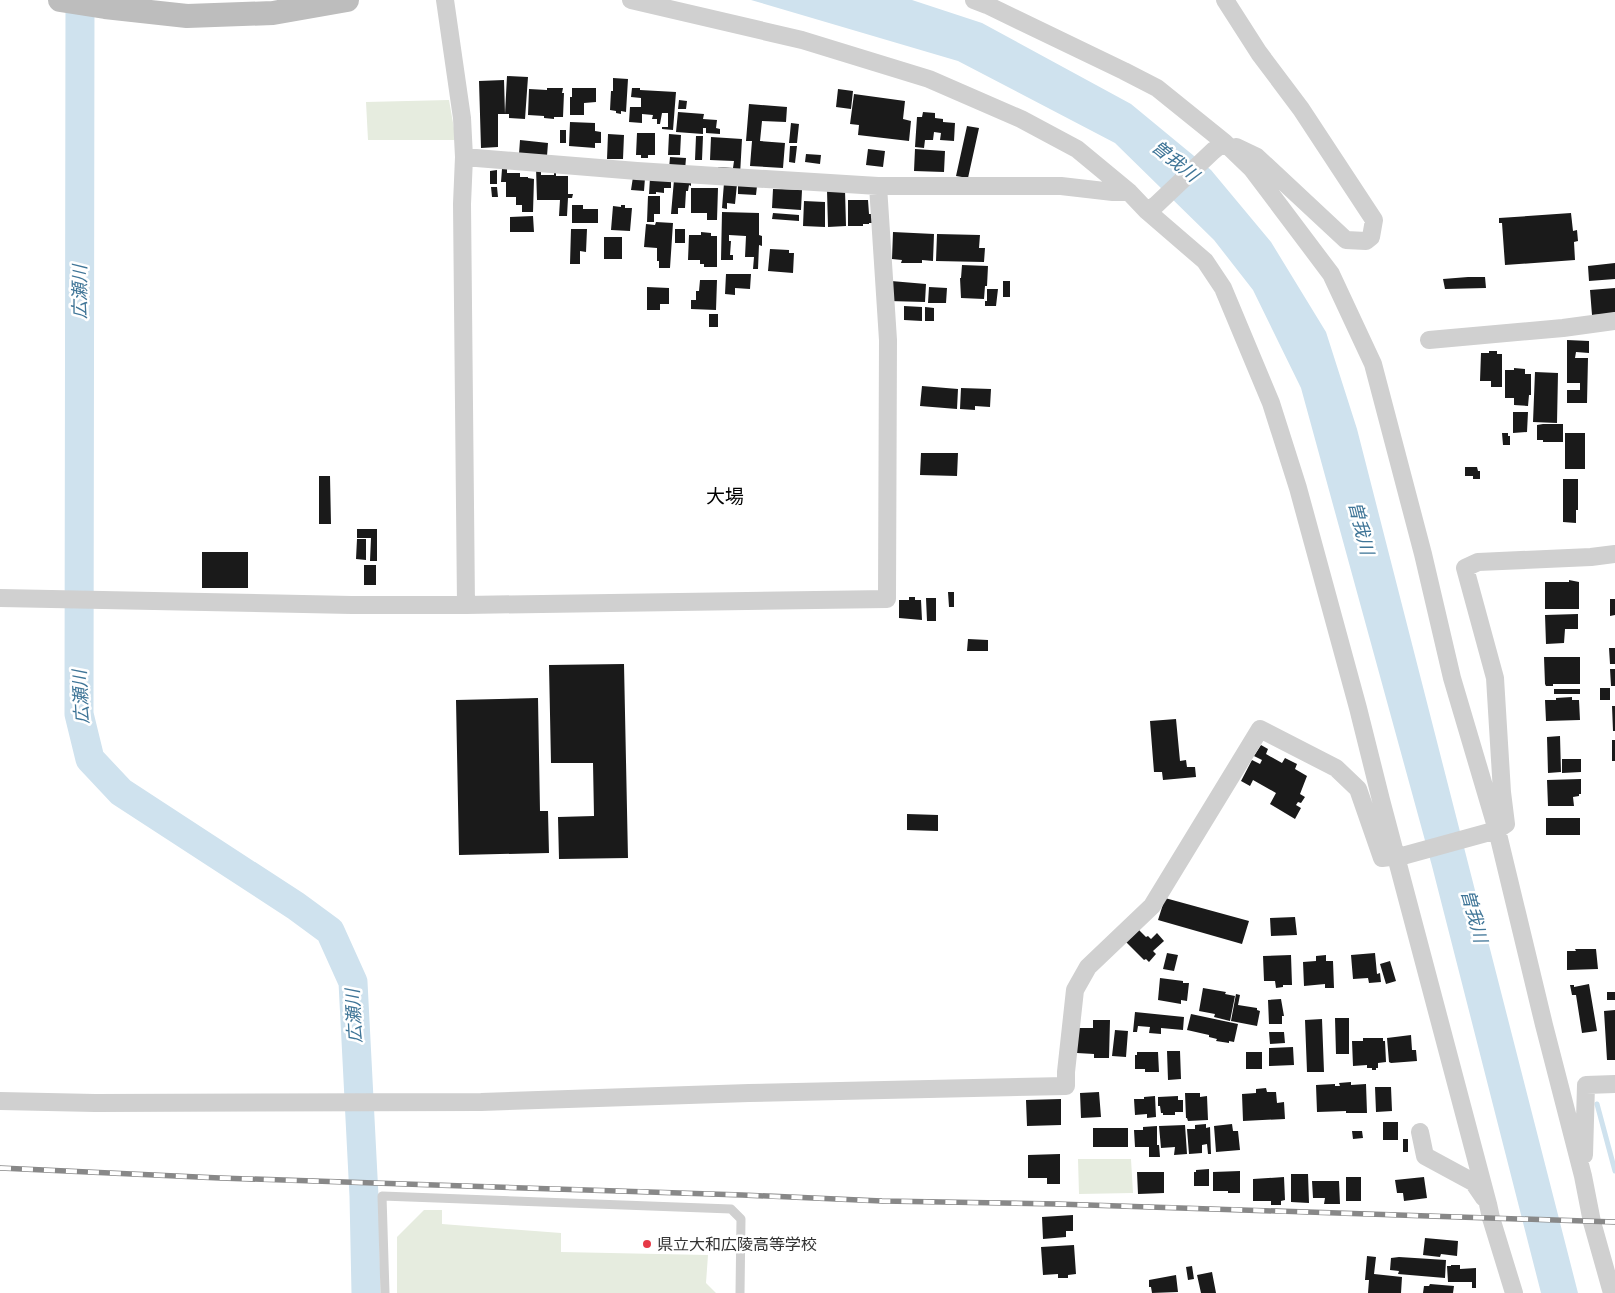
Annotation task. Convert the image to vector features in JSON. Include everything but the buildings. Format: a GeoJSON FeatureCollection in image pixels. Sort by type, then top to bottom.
{"type":"FeatureCollection","features":[{"type":"Feature","properties":{"kind":"main road"},"geometry":{"type":"LineString","coordinates":[[62,1],[105,8],[187,16],[273,13],[347,0]]}},
{"type":"Feature","properties":{"kind":"street"},"geometry":{"type":"LineString","coordinates":[[444,0],[462,118],[464,157],[462,213],[466,606]]}},
{"type":"Feature","properties":{"kind":"street"},"geometry":{"type":"LineString","coordinates":[[631,0],[802,40],[929,79],[1021,119],[1077,149],[1129,192],[1152,208],[1205,262],[1223,288],[1272,404],[1298,488],[1358,708],[1401,856],[1491,1218],[1514,1293]]}},
{"type":"Feature","properties":{"kind":"street"},"geometry":{"type":"LineString","coordinates":[[974,0],[1116,66],[1157,88],[1219,146],[1252,169],[1330,274],[1373,364],[1420,544],[1452,678],[1544,1025],[1583,1176],[1592,1222],[1612,1293]]}},
{"type":"Feature","properties":{"kind":"street"},"geometry":{"type":"LineString","coordinates":[[1219,146],[1257,157],[1346,240],[1366,241],[1371,236],[1374,220],[1301,109],[1258,53],[1225,0]]}},
{"type":"Feature","properties":{"kind":"street"},"geometry":{"type":"LineString","coordinates":[[1152,208],[1219,146]]}},
{"type":"Feature","properties":{"kind":"street"},"geometry":{"type":"LineString","coordinates":[[464,157],[637,171],[878,186],[1061,186],[1129,192]]}},
{"type":"Feature","properties":{"kind":"street"},"geometry":{"type":"LineString","coordinates":[[0,598],[466,606],[887,599],[888,340],[878,186]]}},
{"type":"Feature","properties":{"kind":"street"},"geometry":{"type":"LineString","coordinates":[[1429,340],[1563,328],[1615,321]]}},
{"type":"Feature","properties":{"kind":"street"},"geometry":{"type":"LineString","coordinates":[[0,1100],[95,1103],[481,1102],[749,1092],[1066,1086],[1075,990],[1088,967],[1152,906],[1260,729],[1336,768],[1358,789],[1382,858],[1401,856],[1493,831],[1506,824],[1502,792],[1496,678],[1465,568],[1478,562],[1591,557],[1615,554]]}},
{"type":"Feature","properties":{"kind":"street"},"geometry":{"type":"LineString","coordinates":[[1583,1176],[1586,1085],[1615,1084]]}},
{"type":"Feature","properties":{"kind":"street"},"geometry":{"type":"LineString","coordinates":[[1420,1132],[1425,1156],[1473,1182],[1488,1204]]}},
{"type":"Feature","properties":{"kind":"lane"},"geometry":{"type":"LineString","coordinates":[[385,1293],[382,1196],[731,1208],[741,1219],[740,1293]]}},
{"type":"Feature","properties":{"kind":"shaded area"},"geometry":{"type":"Polygon","coordinates":[[[449,100],[456,140],[368,140],[366,102],[449,100]]]}},
{"type":"Feature","properties":{"kind":"shaded area"},"geometry":{"type":"Polygon","coordinates":[[[1078,1159],[1131,1159],[1133,1193],[1079,1194],[1078,1159]]]}},
{"type":"Feature","properties":{"kind":"shaded area"},"geometry":{"type":"Polygon","coordinates":[[[424,1210],[442,1210],[442,1224],[561,1233],[561,1252],[708,1255],[706,1283],[716,1293],[397,1293],[397,1237],[424,1210]]]}},
{"type":"Feature","properties":{"kind":"water","name":"曽我川"},"geometry":{"type":"Polygon","coordinates":[[[751,0],[912,0],[982,23],[1131,104],[1211,170],[1271,242],[1326,332],[1357,429],[1578,1293],[1541,1293],[1432,866],[1301,388],[1253,290],[1214,240],[1115,143],[958,61],[751,0]]]}},
{"type":"Feature","properties":{"kind":"waterway","name":"広瀬川"},"geometry":{"type":"LineString","coordinates":[[80,0],[79,714],[90,759],[121,792],[296,906],[330,931],[353,982],[364,1196],[366,1293]]}},
{"type":"Feature","properties":{"kind":"waterway"},"geometry":{"type":"LineString","coordinates":[[1597,1104],[1615,1171]]}},
{"type":"Feature","properties":{"kind":"railway"},"geometry":{"type":"LineString","coordinates":[[0,1168],[220,1178],[882,1201],[1057,1204],[1615,1222]]}},
{"type":"Feature","properties":{"kind":"place","name":"県立大和広陵高等学校"},"geometry":{"type":"Point","coordinates":[647,1244]}},
{"type":"Feature","properties":{"kind":"district","name":"大場"},"geometry":{"type":"Point","coordinates":[725,496]}}]}
